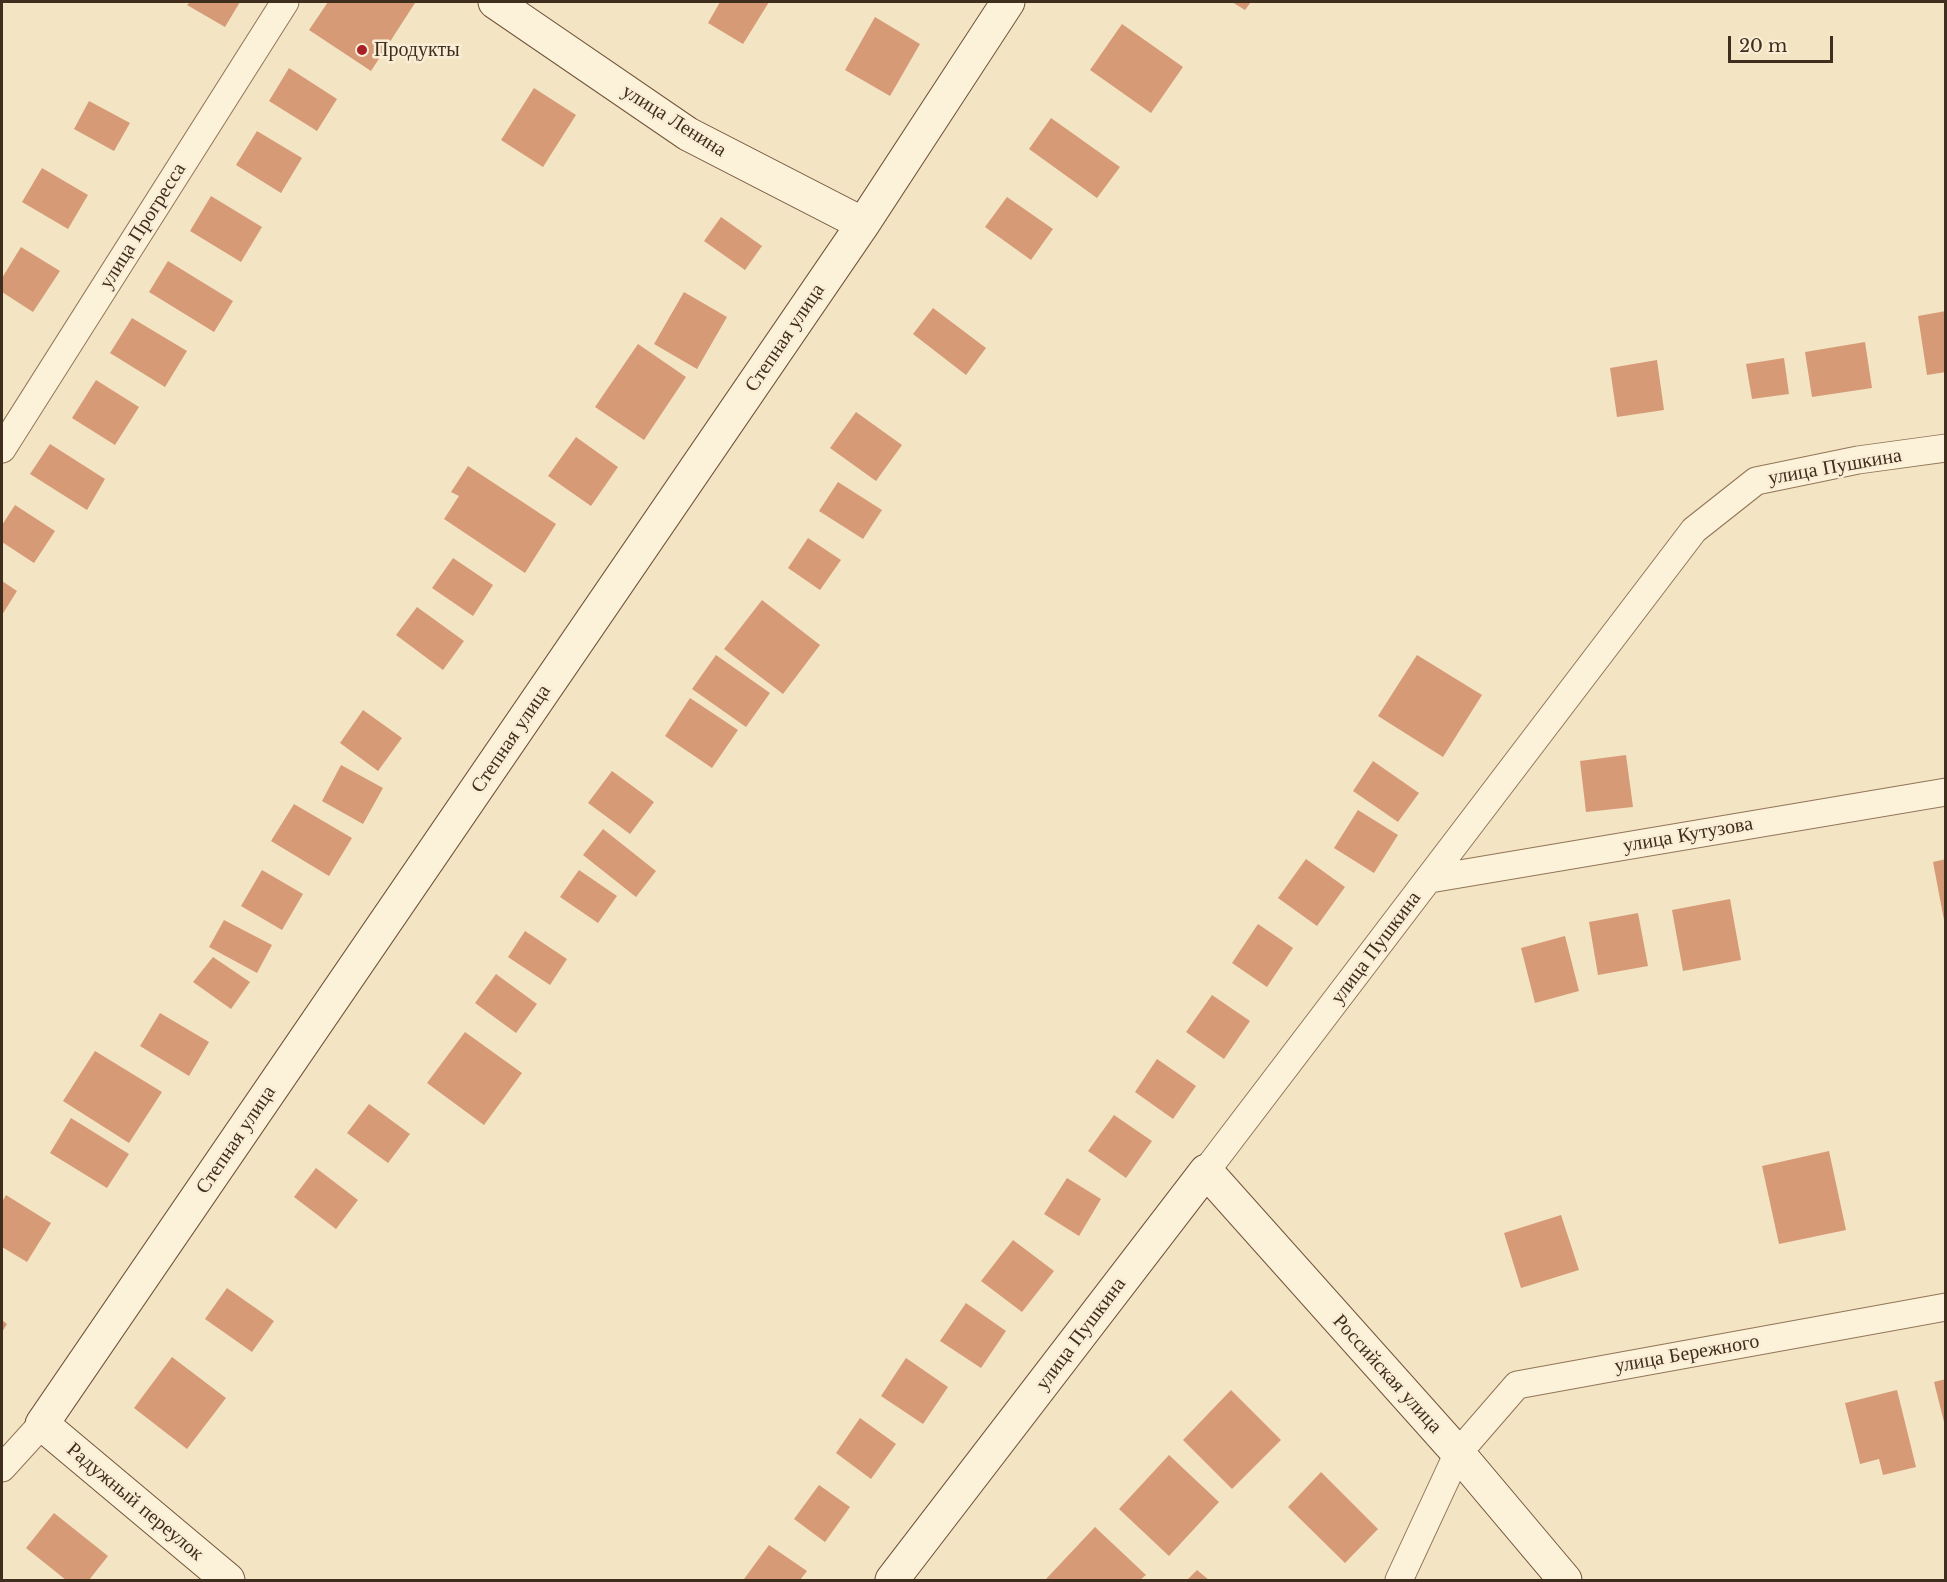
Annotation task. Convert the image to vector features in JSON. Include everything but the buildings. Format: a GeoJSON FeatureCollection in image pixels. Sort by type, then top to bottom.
{"type":"FeatureCollection","features":[{"type":"Feature","properties":{"kind":"street","name":"улица Прогресса"},"geometry":{"type":"LineString","coordinates":[[2,449],[285,2]]}},
{"type":"Feature","properties":{"kind":"street","name":"улица Ленина"},"geometry":{"type":"LineString","coordinates":[[495,2],[688,134],[863,224]]}},
{"type":"Feature","properties":{"kind":"street","name":"Степная улица"},"geometry":{"type":"LineString","coordinates":[[2,1468],[42,1424],[863,224],[1008,2]]}},
{"type":"Feature","properties":{"kind":"street","name":"улица Пушкина"},"geometry":{"type":"LineString","coordinates":[[892,1581],[1695,530],[1756,481],[1858,460],[1946,448]]}},
{"type":"Feature","properties":{"kind":"street","name":"улица Кутузова"},"geometry":{"type":"LineString","coordinates":[[1430,879],[1946,792]]}},
{"type":"Feature","properties":{"kind":"street","name":"Российская улица"},"geometry":{"type":"LineString","coordinates":[[1206,1171],[1458,1454],[1565,1581]]}},
{"type":"Feature","properties":{"kind":"street","name":"улица Бережного"},"geometry":{"type":"LineString","coordinates":[[1399,1581],[1458,1454],[1517,1385],[1946,1307]]}},
{"type":"Feature","properties":{"kind":"street","name":"Радужный переулок"},"geometry":{"type":"LineString","coordinates":[[42,1424],[228,1581]]}},
{"type":"Feature","properties":{"kind":"place","name":"Продукты"},"geometry":{"type":"Point","coordinates":[362,50]}}]}
